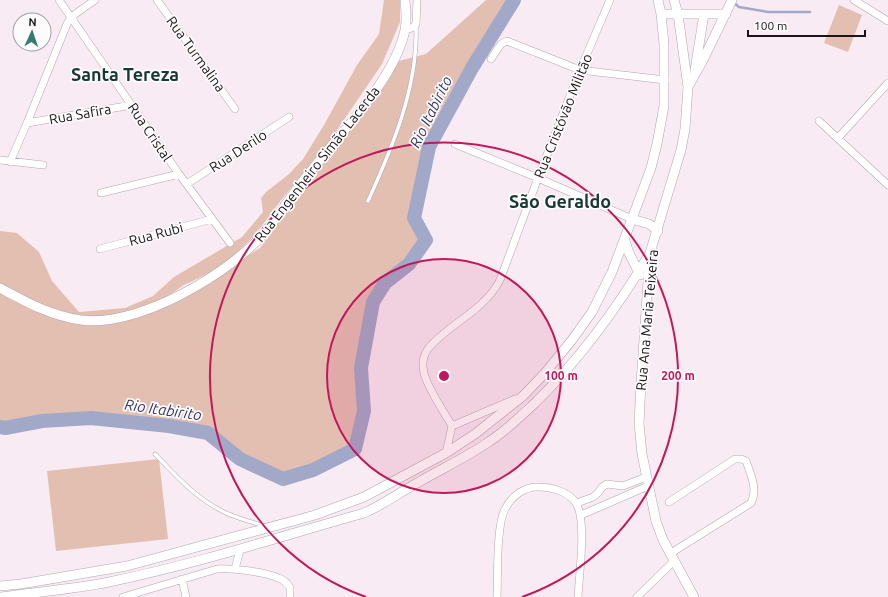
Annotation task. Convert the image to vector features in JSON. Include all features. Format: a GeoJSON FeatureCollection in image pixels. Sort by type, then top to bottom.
{"type":"FeatureCollection","features":[{"type":"Feature","properties":{"kind":"street","name":"Rua Cristal"},"geometry":{"type":"LineString","coordinates":[[59,0],[179,174],[230,243]]}},
{"type":"Feature","properties":{"kind":"street"},"geometry":{"type":"LineString","coordinates":[[10,162],[27,123],[62,32],[71,17],[95,0]]}},
{"type":"Feature","properties":{"kind":"street","name":"Rua Turmalina"},"geometry":{"type":"LineString","coordinates":[[157,0],[235,109]]}},
{"type":"Feature","properties":{"kind":"street","name":"Rua Engenheiro Simão Lacerda"},"geometry":{"type":"LineString","coordinates":[[0,288],[54,314],[83,320],[102,320],[129,316],[160,305],[191,289],[247,251],[267,230],[302,181],[353,122],[383,79],[395,56],[405,30],[406,0]]}},
{"type":"Feature","properties":{"kind":"street"},"geometry":{"type":"LineString","coordinates":[[405,30],[412,28],[416,24],[417,0]]}},
{"type":"Feature","properties":{"kind":"street","name":"Rua Cristóvão Militão"},"geometry":{"type":"LineString","coordinates":[[452,426],[426,380],[423,368],[424,356],[431,345],[484,301],[497,286],[580,70],[610,0]]}},
{"type":"Feature","properties":{"kind":"street"},"geometry":{"type":"LineString","coordinates":[[0,586],[21,584],[127,566],[315,515],[364,497],[446,453],[475,434],[523,396],[545,373],[572,340],[592,312],[612,272],[651,168],[664,106],[664,44],[658,0]]}},
{"type":"Feature","properties":{"kind":"street"},"geometry":{"type":"LineString","coordinates":[[674,0],[678,14],[688,87]]}},
{"type":"Feature","properties":{"kind":"street","name":"Rua Ana Maria Teixeira"},"geometry":{"type":"LineString","coordinates":[[694,597],[657,526],[642,454],[639,423],[650,253],[658,231],[681,150],[685,129],[688,87],[732,0]]}},
{"type":"Feature","properties":{"kind":"street"},"geometry":{"type":"LineString","coordinates":[[854,0],[888,21]]}},
{"type":"Feature","properties":{"kind":"street"},"geometry":{"type":"LineString","coordinates":[[661,14],[704,14],[727,12]]}},
{"type":"Feature","properties":{"kind":"street"},"geometry":{"type":"LineString","coordinates":[[694,76],[704,14]]}},
{"type":"Feature","properties":{"kind":"street"},"geometry":{"type":"LineString","coordinates":[[491,59],[501,44],[507,41],[580,70],[664,80]]}},
{"type":"Feature","properties":{"kind":"street"},"geometry":{"type":"LineString","coordinates":[[838,138],[888,83]]}},
{"type":"Feature","properties":{"kind":"street","name":"Rua Safira"},"geometry":{"type":"LineString","coordinates":[[27,123],[132,105]]}},
{"type":"Feature","properties":{"kind":"street","name":"Rua Derilo"},"geometry":{"type":"LineString","coordinates":[[187,184],[289,117]]}},
{"type":"Feature","properties":{"kind":"street"},"geometry":{"type":"LineString","coordinates":[[819,121],[888,185]]}},
{"type":"Feature","properties":{"kind":"street"},"geometry":{"type":"LineString","coordinates":[[455,144],[632,219],[649,224],[658,231]]}},
{"type":"Feature","properties":{"kind":"street"},"geometry":{"type":"LineString","coordinates":[[0,160],[43,165]]}},
{"type":"Feature","properties":{"kind":"street"},"geometry":{"type":"LineString","coordinates":[[101,193],[179,174]]}},
{"type":"Feature","properties":{"kind":"street","name":"Rua Rubi"},"geometry":{"type":"LineString","coordinates":[[100,249],[212,219]]}},
{"type":"Feature","properties":{"kind":"street"},"geometry":{"type":"LineString","coordinates":[[625,240],[632,259],[639,271],[647,300]]}},
{"type":"Feature","properties":{"kind":"street"},"geometry":{"type":"LineString","coordinates":[[1,597],[109,582],[240,550],[377,508],[396,495],[490,441],[519,418],[560,378],[592,340],[650,253]]}},
{"type":"Feature","properties":{"kind":"street"},"geometry":{"type":"LineString","coordinates":[[446,453],[452,426],[523,396]]}},
{"type":"Feature","properties":{"kind":"street"},"geometry":{"type":"LineString","coordinates":[[637,597],[673,557],[751,504],[754,497],[753,478],[746,461],[741,458],[735,459],[669,502]]}},
{"type":"Feature","properties":{"kind":"street"},"geometry":{"type":"LineString","coordinates":[[576,503],[593,497],[607,484],[623,486],[647,482]]}},
{"type":"Feature","properties":{"kind":"street"},"geometry":{"type":"LineString","coordinates":[[581,515],[647,482]]}},
{"type":"Feature","properties":{"kind":"street"},"geometry":{"type":"LineString","coordinates":[[497,597],[500,522],[505,510],[513,498],[524,490],[537,486],[560,491],[576,503],[581,515],[582,529],[578,597]]}},
{"type":"Feature","properties":{"kind":"street"},"geometry":{"type":"LineString","coordinates":[[235,569],[240,550]]}},
{"type":"Feature","properties":{"kind":"street"},"geometry":{"type":"LineString","coordinates":[[125,597],[218,569],[235,569],[275,577],[282,580],[290,588],[290,597]]}},
{"type":"Feature","properties":{"kind":"street"},"geometry":{"type":"LineString","coordinates":[[182,580],[186,597]]}},
{"type":"Feature","properties":{"kind":"lane"},"geometry":{"type":"LineString","coordinates":[[368,201],[388,156],[400,123],[415,59],[416,24]]}},
{"type":"Feature","properties":{"kind":"lane"},"geometry":{"type":"LineString","coordinates":[[155,454],[203,500],[221,511],[269,528]]}},
{"type":"Feature","properties":{"kind":"shaded area"},"geometry":{"type":"Polygon","coordinates":[[[384,0],[400,0],[400,22],[382,64],[326,146],[282,199],[254,236],[222,267],[184,285],[168,296],[195,289],[260,248],[307,182],[356,122],[399,61],[426,54],[486,0],[514,0],[472,68],[429,147],[414,218],[426,240],[409,264],[385,283],[373,302],[361,368],[364,411],[354,449],[313,470],[283,479],[240,459],[208,433],[169,426],[91,418],[42,421],[5,428],[0,427],[0,231],[17,233],[39,252],[52,281],[79,312],[125,308],[153,296],[174,277],[242,237],[263,212],[261,198],[266,192],[289,174],[303,159],[324,125],[357,65],[379,34],[384,0]]]}},
{"type":"Feature","properties":{"kind":"shaded area"},"geometry":{"type":"Polygon","coordinates":[[[839,5],[862,15],[848,52],[824,43],[839,5]]]}},
{"type":"Feature","properties":{"kind":"shaded area"},"geometry":{"type":"Polygon","coordinates":[[[159,459],[168,539],[56,551],[47,471],[159,459]]]}},
{"type":"Feature","properties":{"kind":"waterway","name":"Rio Itabirito"},"geometry":{"type":"LineString","coordinates":[[0,427],[5,428],[42,421],[91,418],[169,426],[208,433],[240,459],[283,479],[313,470],[355,449],[364,411],[361,368],[373,302],[385,283],[409,264],[426,240],[414,218],[429,147],[472,68],[514,0]]}},
{"type":"Feature","properties":{"kind":"waterway"},"geometry":{"type":"LineString","coordinates":[[733,2],[739,7],[768,12],[810,12]]}},
{"type":"Feature","properties":{"kind":"district","name":"Santa Tereza"},"geometry":{"type":"Point","coordinates":[125,75]}},
{"type":"Feature","properties":{"kind":"district","name":"São Geraldo"},"geometry":{"type":"Point","coordinates":[560,202]}}]}
